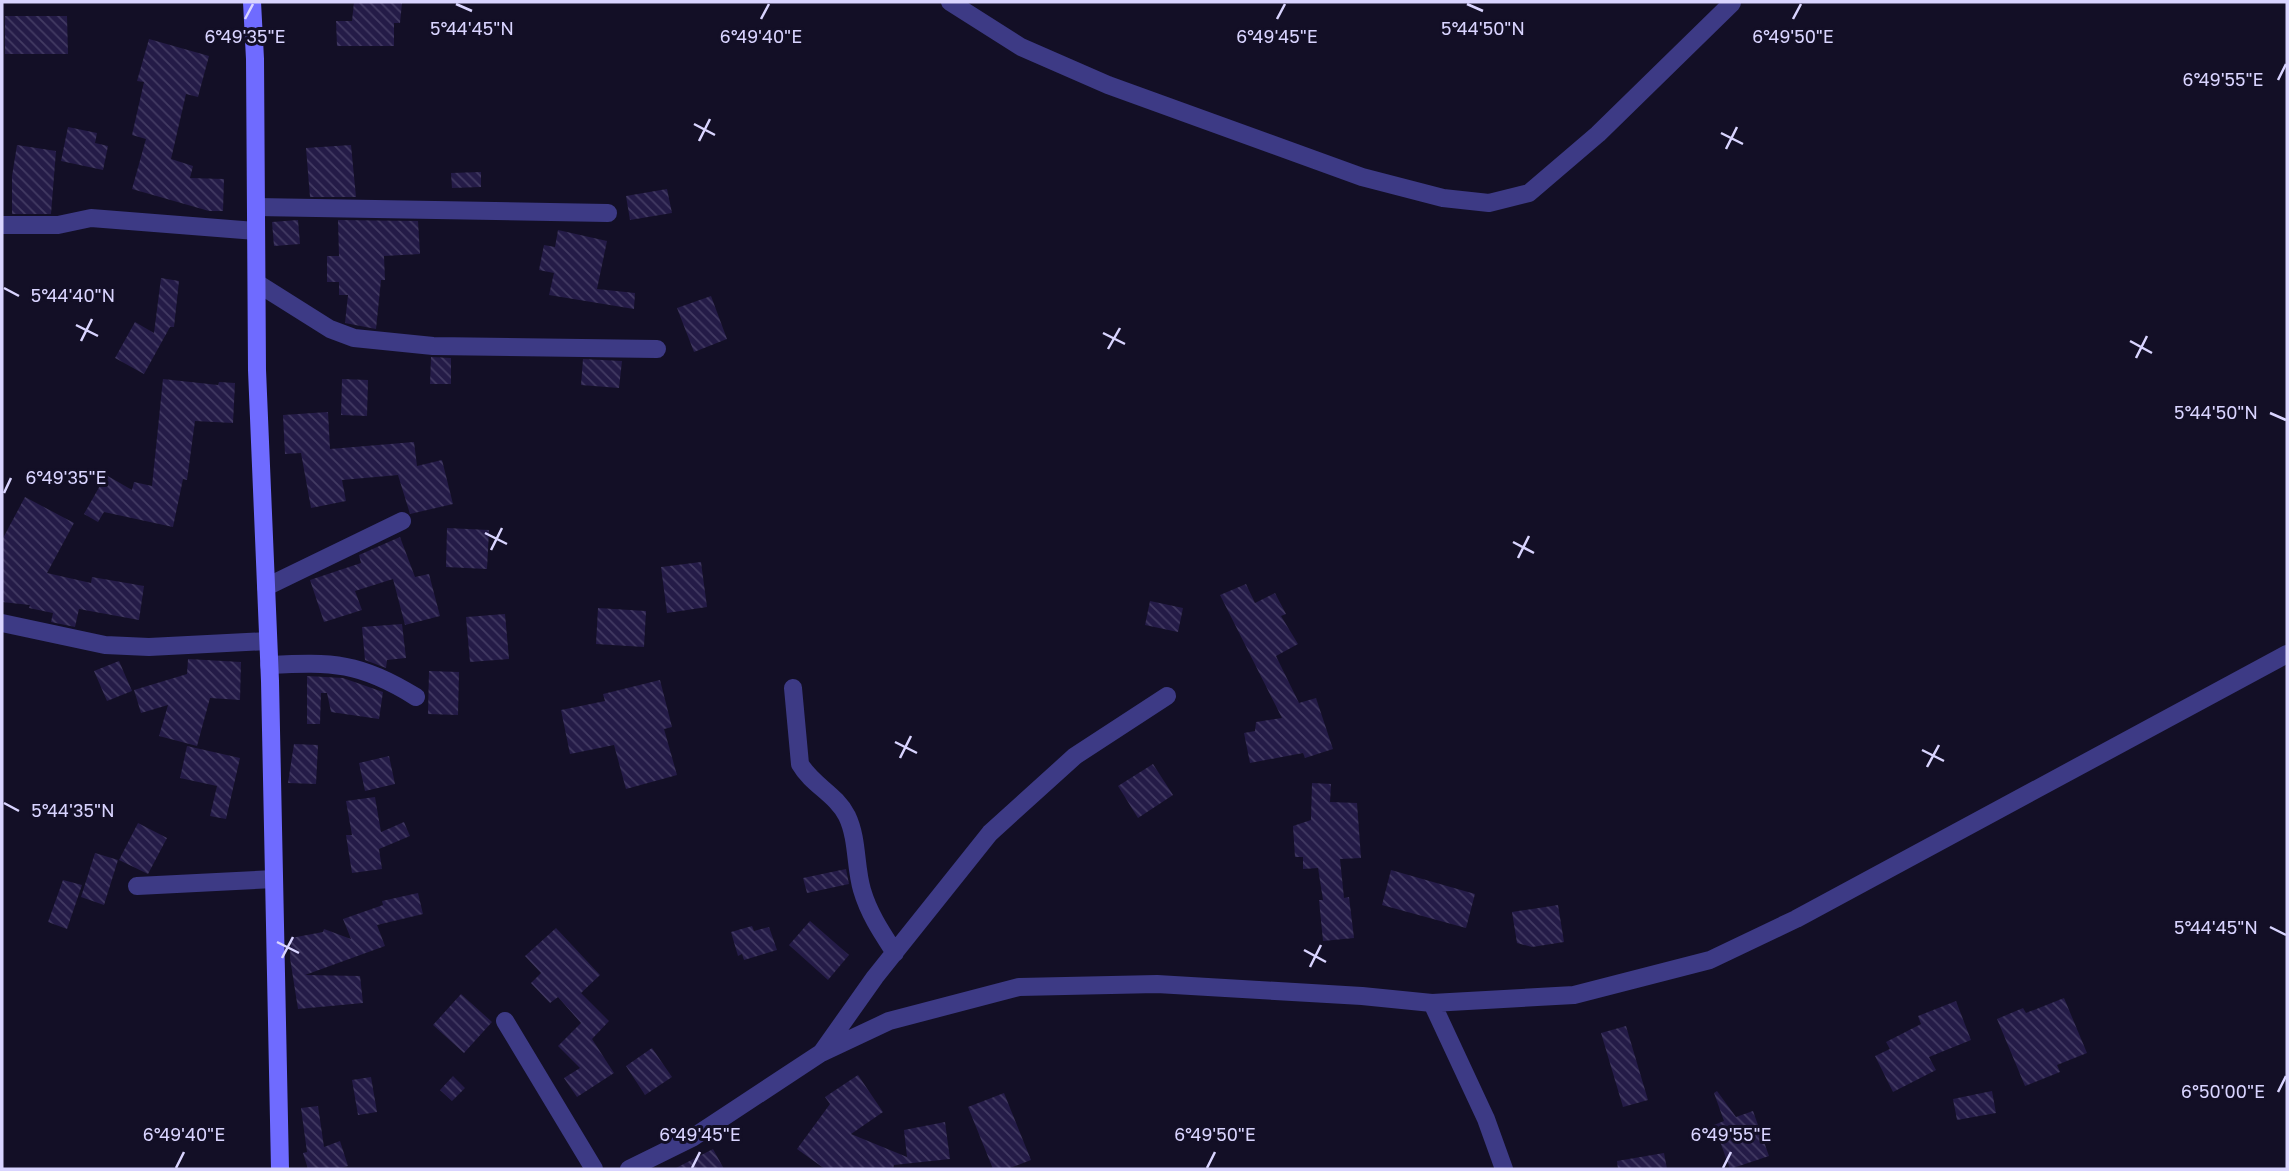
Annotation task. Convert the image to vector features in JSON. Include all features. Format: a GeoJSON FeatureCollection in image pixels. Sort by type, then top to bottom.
{"type":"FeatureCollection","features":[{"type":"Feature","properties":{"kind":"main road"},"geometry":{"type":"LineString","coordinates":[[251,2],[270,665],[280,1169]]}},
{"type":"Feature","properties":{"kind":"street"},"geometry":{"type":"LineString","coordinates":[[950,2],[1021,47],[1108,85],[1362,177],[1443,198],[1489,203],[1529,193],[1598,134],[1731,3]]}},
{"type":"Feature","properties":{"kind":"street"},"geometry":{"type":"LineString","coordinates":[[256,207],[608,213]]}},
{"type":"Feature","properties":{"kind":"street"},"geometry":{"type":"LineString","coordinates":[[2,225],[58,225],[102,218],[256,231]]}},
{"type":"Feature","properties":{"kind":"street"},"geometry":{"type":"LineString","coordinates":[[257,283],[330,329],[354,338],[433,346],[657,349]]}},
{"type":"Feature","properties":{"kind":"street"},"geometry":{"type":"LineString","coordinates":[[266,587],[402,521]]}},
{"type":"Feature","properties":{"kind":"street"},"geometry":{"type":"LineString","coordinates":[[2,623],[105,645],[149,647],[268,642]]}},
{"type":"Feature","properties":{"kind":"street"},"geometry":{"type":"LineString","coordinates":[[629,1169],[692,1138],[821,1053],[889,1021],[1019,987],[1157,984],[1362,996],[1432,1003],[1574,995],[1710,961],[1796,919],[2287,654]]}},
{"type":"Feature","properties":{"kind":"street"},"geometry":{"type":"LineString","coordinates":[[270,665],[326,663],[364,669],[384,677],[415,697]]}},
{"type":"Feature","properties":{"kind":"street"},"geometry":{"type":"LineString","coordinates":[[793,688],[800,764],[806,774],[835,799],[846,814],[862,889],[873,919],[895,953]]}},
{"type":"Feature","properties":{"kind":"street"},"geometry":{"type":"LineString","coordinates":[[821,1053],[895,953],[990,833],[1075,756],[1167,696]]}},
{"type":"Feature","properties":{"kind":"street"},"geometry":{"type":"LineString","coordinates":[[136,886],[274,879]]}},
{"type":"Feature","properties":{"kind":"street"},"geometry":{"type":"LineString","coordinates":[[1432,1003],[1486,1119],[1504,1169]]}},
{"type":"Feature","properties":{"kind":"street"},"geometry":{"type":"LineString","coordinates":[[505,1021],[594,1169]]}},
{"type":"Feature","properties":{"kind":"building"},"geometry":{"type":"Polygon","coordinates":[[[354,2],[402,3],[400,23],[394,23],[394,46],[337,46],[336,21],[352,21],[354,2]]]}},
{"type":"Feature","properties":{"kind":"building"},"geometry":{"type":"Polygon","coordinates":[[[5,16],[67,16],[68,54],[5,54],[5,16]]]}},
{"type":"Feature","properties":{"kind":"building"},"geometry":{"type":"Polygon","coordinates":[[[149,39],[209,56],[198,97],[186,94],[171,159],[193,166],[190,178],[224,179],[223,211],[209,211],[132,189],[146,139],[132,135],[144,82],[137,81],[149,39]]]}},
{"type":"Feature","properties":{"kind":"building"},"geometry":{"type":"Polygon","coordinates":[[[68,127],[97,133],[95,143],[108,146],[103,170],[61,161],[68,127]]]}},
{"type":"Feature","properties":{"kind":"building"},"geometry":{"type":"Polygon","coordinates":[[[17,145],[56,151],[51,214],[12,214],[12,176],[17,145]]]}},
{"type":"Feature","properties":{"kind":"building"},"geometry":{"type":"Polygon","coordinates":[[[351,145],[356,197],[310,197],[306,148],[351,145]]]}},
{"type":"Feature","properties":{"kind":"building"},"geometry":{"type":"Polygon","coordinates":[[[481,172],[481,187],[452,188],[451,173],[481,172]]]}},
{"type":"Feature","properties":{"kind":"building"},"geometry":{"type":"Polygon","coordinates":[[[667,189],[672,213],[630,220],[626,196],[667,189]]]}},
{"type":"Feature","properties":{"kind":"building"},"geometry":{"type":"Polygon","coordinates":[[[298,220],[300,244],[274,246],[272,222],[298,220]]]}},
{"type":"Feature","properties":{"kind":"building"},"geometry":{"type":"Polygon","coordinates":[[[338,220],[418,221],[420,254],[384,256],[385,280],[381,280],[376,329],[345,323],[348,295],[339,295],[339,282],[327,282],[327,256],[339,256],[338,220]]]}},
{"type":"Feature","properties":{"kind":"building"},"geometry":{"type":"Polygon","coordinates":[[[558,230],[607,241],[597,289],[635,293],[634,309],[549,295],[554,273],[539,270],[544,245],[555,247],[558,230]]]}},
{"type":"Feature","properties":{"kind":"building"},"geometry":{"type":"Polygon","coordinates":[[[161,278],[179,281],[174,327],[170,327],[144,374],[115,358],[135,322],[154,333],[161,278]]]}},
{"type":"Feature","properties":{"kind":"building"},"geometry":{"type":"Polygon","coordinates":[[[711,296],[727,339],[694,352],[677,308],[711,296]]]}},
{"type":"Feature","properties":{"kind":"building"},"geometry":{"type":"Polygon","coordinates":[[[431,357],[451,358],[451,384],[430,384],[431,357]]]}},
{"type":"Feature","properties":{"kind":"building"},"geometry":{"type":"Polygon","coordinates":[[[583,359],[622,361],[619,388],[581,385],[583,359]]]}},
{"type":"Feature","properties":{"kind":"building"},"geometry":{"type":"Polygon","coordinates":[[[163,379],[218,385],[219,382],[235,383],[233,423],[195,421],[187,480],[183,479],[173,527],[104,512],[98,522],[84,514],[106,475],[132,490],[134,482],[152,486],[163,379]]]}},
{"type":"Feature","properties":{"kind":"building"},"geometry":{"type":"Polygon","coordinates":[[[342,379],[368,380],[367,416],[341,415],[342,379]]]}},
{"type":"Feature","properties":{"kind":"building"},"geometry":{"type":"Polygon","coordinates":[[[328,412],[330,449],[414,442],[417,466],[442,460],[453,504],[410,514],[398,475],[342,480],[346,501],[311,508],[301,453],[285,454],[283,415],[328,412]]]}},
{"type":"Feature","properties":{"kind":"building"},"geometry":{"type":"Polygon","coordinates":[[[25,497],[74,523],[47,573],[91,583],[92,577],[144,586],[139,620],[79,609],[75,627],[51,622],[53,613],[29,608],[30,605],[2,602],[2,540],[25,497]]]}},
{"type":"Feature","properties":{"kind":"building"},"geometry":{"type":"Polygon","coordinates":[[[447,528],[489,530],[487,569],[446,567],[447,528]]]}},
{"type":"Feature","properties":{"kind":"building"},"geometry":{"type":"Polygon","coordinates":[[[400,537],[415,577],[429,574],[440,616],[405,625],[393,579],[355,591],[362,610],[324,622],[310,580],[361,563],[359,555],[400,537]]]}},
{"type":"Feature","properties":{"kind":"building"},"geometry":{"type":"Polygon","coordinates":[[[701,562],[707,607],[667,613],[661,567],[701,562]]]}},
{"type":"Feature","properties":{"kind":"building"},"geometry":{"type":"Polygon","coordinates":[[[1246,584],[1255,603],[1275,593],[1286,614],[1281,616],[1298,644],[1276,656],[1299,703],[1316,698],[1333,749],[1305,758],[1303,753],[1250,763],[1244,733],[1255,731],[1256,722],[1282,718],[1220,595],[1246,584]]]}},
{"type":"Feature","properties":{"kind":"building"},"geometry":{"type":"Polygon","coordinates":[[[1150,601],[1183,608],[1178,632],[1145,625],[1150,601]]]}},
{"type":"Feature","properties":{"kind":"building"},"geometry":{"type":"Polygon","coordinates":[[[598,608],[646,611],[644,647],[596,644],[598,608]]]}},
{"type":"Feature","properties":{"kind":"building"},"geometry":{"type":"Polygon","coordinates":[[[505,614],[509,659],[470,662],[466,617],[505,614]]]}},
{"type":"Feature","properties":{"kind":"building"},"geometry":{"type":"Polygon","coordinates":[[[402,624],[406,658],[387,660],[386,668],[365,660],[362,627],[402,624]]]}},
{"type":"Feature","properties":{"kind":"building"},"geometry":{"type":"Polygon","coordinates":[[[188,659],[241,662],[240,700],[210,698],[197,746],[159,736],[168,705],[141,713],[134,690],[187,674],[188,659]]]}},
{"type":"Feature","properties":{"kind":"building"},"geometry":{"type":"Polygon","coordinates":[[[119,661],[132,691],[107,701],[94,671],[119,661]]]}},
{"type":"Feature","properties":{"kind":"building"},"geometry":{"type":"Polygon","coordinates":[[[429,671],[459,672],[458,715],[428,714],[429,671]]]}},
{"type":"Feature","properties":{"kind":"building"},"geometry":{"type":"Polygon","coordinates":[[[307,676],[343,678],[383,692],[379,719],[331,712],[327,693],[321,693],[320,724],[307,724],[307,676]]]}},
{"type":"Feature","properties":{"kind":"building"},"geometry":{"type":"Polygon","coordinates":[[[660,680],[672,727],[664,729],[677,775],[626,789],[614,745],[570,754],[561,710],[605,701],[603,694],[660,680]]]}},
{"type":"Feature","properties":{"kind":"building"},"geometry":{"type":"Polygon","coordinates":[[[294,744],[318,745],[316,784],[288,783],[294,744]]]}},
{"type":"Feature","properties":{"kind":"building"},"geometry":{"type":"Polygon","coordinates":[[[187,746],[240,758],[226,819],[210,816],[217,786],[180,778],[187,746]]]}},
{"type":"Feature","properties":{"kind":"building"},"geometry":{"type":"Polygon","coordinates":[[[389,756],[395,784],[365,791],[359,763],[389,756]]]}},
{"type":"Feature","properties":{"kind":"building"},"geometry":{"type":"Polygon","coordinates":[[[1153,764],[1173,795],[1138,818],[1118,786],[1153,764]]]}},
{"type":"Feature","properties":{"kind":"building"},"geometry":{"type":"Polygon","coordinates":[[[1312,783],[1331,784],[1330,802],[1357,803],[1361,858],[1340,859],[1344,898],[1349,897],[1354,938],[1323,941],[1319,900],[1323,900],[1318,868],[1303,869],[1303,857],[1295,857],[1293,826],[1311,820],[1312,783]]]}},
{"type":"Feature","properties":{"kind":"building"},"geometry":{"type":"Polygon","coordinates":[[[375,797],[381,832],[404,822],[410,836],[379,849],[382,869],[352,873],[346,835],[352,835],[346,801],[375,797]]]}},
{"type":"Feature","properties":{"kind":"building"},"geometry":{"type":"Polygon","coordinates":[[[138,823],[167,838],[148,874],[119,860],[138,823]]]}},
{"type":"Feature","properties":{"kind":"building"},"geometry":{"type":"Polygon","coordinates":[[[95,853],[118,860],[104,905],[81,897],[95,853]]]}},
{"type":"Feature","properties":{"kind":"building"},"geometry":{"type":"Polygon","coordinates":[[[846,869],[849,884],[807,893],[803,878],[846,869]]]}},
{"type":"Feature","properties":{"kind":"building"},"geometry":{"type":"Polygon","coordinates":[[[1391,870],[1475,894],[1466,928],[1382,905],[1391,870]]]}},
{"type":"Feature","properties":{"kind":"building"},"geometry":{"type":"Polygon","coordinates":[[[63,880],[82,885],[67,929],[48,922],[63,880]]]}},
{"type":"Feature","properties":{"kind":"building"},"geometry":{"type":"Polygon","coordinates":[[[418,893],[423,914],[377,925],[385,946],[305,975],[360,976],[363,1003],[298,1009],[290,958],[291,938],[323,932],[324,929],[351,939],[343,919],[383,905],[382,901],[418,893]]]}},
{"type":"Feature","properties":{"kind":"building"},"geometry":{"type":"Polygon","coordinates":[[[1558,905],[1564,942],[1532,947],[1517,943],[1512,912],[1558,905]]]}},
{"type":"Feature","properties":{"kind":"building"},"geometry":{"type":"Polygon","coordinates":[[[810,921],[849,955],[828,980],[789,945],[810,921]]]}},
{"type":"Feature","properties":{"kind":"building"},"geometry":{"type":"Polygon","coordinates":[[[752,926],[754,931],[769,927],[777,950],[744,960],[742,954],[738,956],[731,932],[752,926]]]}},
{"type":"Feature","properties":{"kind":"building"},"geometry":{"type":"Polygon","coordinates":[[[556,928],[600,975],[581,993],[609,1021],[592,1039],[614,1073],[577,1097],[564,1078],[580,1068],[558,1046],[581,1023],[558,997],[550,1003],[531,983],[541,973],[525,956],[556,928]]]}},
{"type":"Feature","properties":{"kind":"building"},"geometry":{"type":"Polygon","coordinates":[[[461,994],[492,1022],[464,1053],[433,1025],[461,994]]]}},
{"type":"Feature","properties":{"kind":"building"},"geometry":{"type":"Polygon","coordinates":[[[2064,998],[2087,1053],[2057,1065],[2060,1072],[2025,1086],[1997,1019],[2023,1008],[2026,1013],[2064,998]]]}},
{"type":"Feature","properties":{"kind":"building"},"geometry":{"type":"Polygon","coordinates":[[[1956,1001],[1971,1040],[1929,1057],[1936,1070],[1893,1092],[1875,1056],[1890,1049],[1886,1042],[1921,1024],[1918,1016],[1956,1001]]]}},
{"type":"Feature","properties":{"kind":"building"},"geometry":{"type":"Polygon","coordinates":[[[1626,1026],[1648,1100],[1623,1107],[1601,1033],[1626,1026]]]}},
{"type":"Feature","properties":{"kind":"building"},"geometry":{"type":"Polygon","coordinates":[[[652,1048],[672,1077],[645,1095],[626,1066],[652,1048]]]}},
{"type":"Feature","properties":{"kind":"building"},"geometry":{"type":"Polygon","coordinates":[[[858,1075],[883,1112],[851,1134],[907,1157],[904,1130],[945,1122],[950,1159],[894,1165],[893,1169],[825,1169],[797,1149],[830,1104],[825,1097],[858,1075]]]}},
{"type":"Feature","properties":{"kind":"building"},"geometry":{"type":"Polygon","coordinates":[[[453,1076],[465,1088],[452,1101],[440,1090],[453,1076]]]}},
{"type":"Feature","properties":{"kind":"building"},"geometry":{"type":"Polygon","coordinates":[[[371,1077],[377,1112],[358,1115],[352,1080],[371,1077]]]}},
{"type":"Feature","properties":{"kind":"building"},"geometry":{"type":"Polygon","coordinates":[[[1717,1091],[1736,1117],[1753,1111],[1769,1156],[1730,1169],[1714,1125],[1724,1121],[1714,1093],[1717,1091]]]}},
{"type":"Feature","properties":{"kind":"building"},"geometry":{"type":"Polygon","coordinates":[[[1992,1091],[1996,1113],[1957,1120],[1953,1099],[1992,1091]]]}},
{"type":"Feature","properties":{"kind":"building"},"geometry":{"type":"Polygon","coordinates":[[[1004,1093],[1031,1160],[1007,1169],[993,1169],[968,1107],[1004,1093]]]}},
{"type":"Feature","properties":{"kind":"building"},"geometry":{"type":"Polygon","coordinates":[[[318,1106],[324,1147],[340,1141],[348,1166],[338,1169],[308,1169],[303,1153],[307,1152],[301,1108],[318,1106]]]}},
{"type":"Feature","properties":{"kind":"building"},"geometry":{"type":"Polygon","coordinates":[[[713,1149],[724,1169],[674,1169],[713,1149]]]}},
{"type":"Feature","properties":{"kind":"building"},"geometry":{"type":"Polygon","coordinates":[[[1664,1153],[1667,1169],[1618,1169],[1617,1161],[1664,1153]]]}}]}
